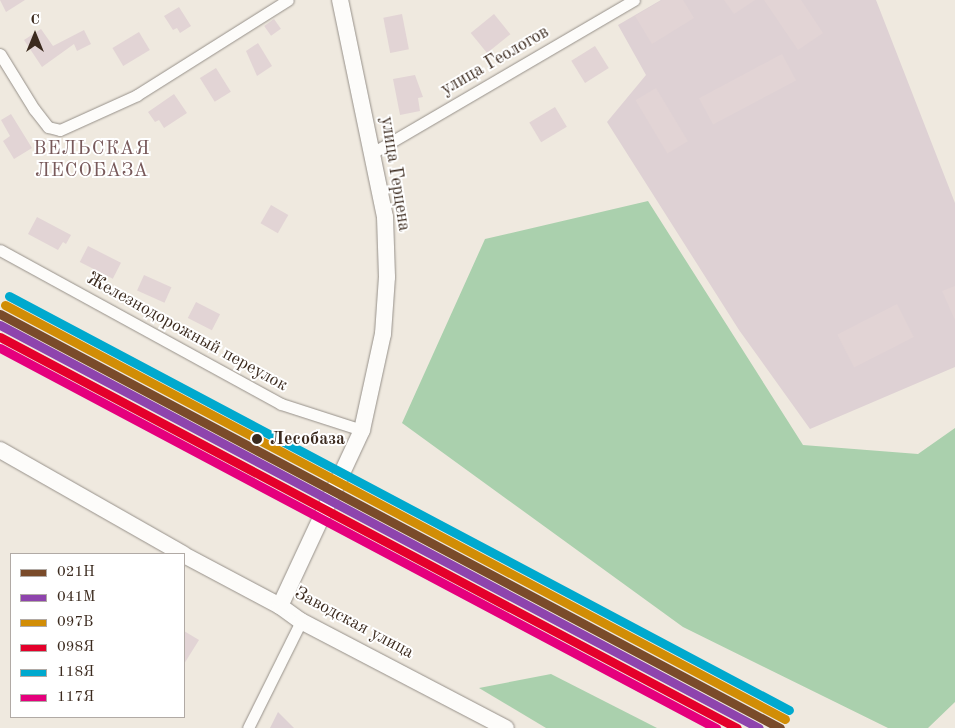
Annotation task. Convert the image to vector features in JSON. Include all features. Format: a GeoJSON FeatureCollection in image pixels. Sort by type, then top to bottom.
{"type":"FeatureCollection","features":[{"type":"Feature","properties":{"kind":"street"},"geometry":{"type":"LineString","coordinates":[[0,54],[34,110],[54,131],[137,95],[288,0]]}},
{"type":"Feature","properties":{"kind":"street","name":"улица Герцена"},"geometry":{"type":"LineString","coordinates":[[280,606],[336,492],[362,430],[383,334],[387,277],[385,217],[374,152],[340,0]]}},
{"type":"Feature","properties":{"kind":"street","name":"улица Геологов"},"geometry":{"type":"LineString","coordinates":[[374,152],[634,0]]}},
{"type":"Feature","properties":{"kind":"street","name":"Железнодорожный переулок"},"geometry":{"type":"LineString","coordinates":[[0,250],[281,404],[362,430]]}},
{"type":"Feature","properties":{"kind":"street","name":"Заводская улица"},"geometry":{"type":"LineString","coordinates":[[0,450],[181,553]]}},
{"type":"Feature","properties":{"kind":"street","name":"Заводская улица"},"geometry":{"type":"LineString","coordinates":[[185,555],[280,606],[301,621],[506,728]]}},
{"type":"Feature","properties":{"kind":"street"},"geometry":{"type":"LineString","coordinates":[[248,728],[301,621]]}},
{"type":"Feature","properties":{"kind":"shaded area"},"geometry":{"type":"Polygon","coordinates":[[[661,0],[876,0],[955,203],[955,367],[810,429],[739,330],[607,122],[646,75],[618,25],[661,0]]]}},
{"type":"Feature","properties":{"kind":"shaded area"},"geometry":{"type":"Polygon","coordinates":[[[278,712],[294,728],[270,728],[278,712]]]}},
{"type":"Feature","properties":{"kind":"green space"},"geometry":{"type":"Polygon","coordinates":[[[648,201],[803,445],[918,454],[955,428],[955,702],[928,728],[888,728],[683,627],[402,423],[485,239],[648,201]]]}},
{"type":"Feature","properties":{"kind":"green space"},"geometry":{"type":"Polygon","coordinates":[[[551,674],[657,728],[546,728],[479,688],[551,674]]]}},
{"type":"Feature","properties":{"kind":"building"},"geometry":{"type":"Polygon","coordinates":[[[0,0],[25,0],[6,12],[0,0]]]}},
{"type":"Feature","properties":{"kind":"building"},"geometry":{"type":"Polygon","coordinates":[[[662,0],[683,0],[694,18],[652,44],[635,16],[662,0]]]}},
{"type":"Feature","properties":{"kind":"building"},"geometry":{"type":"Polygon","coordinates":[[[724,0],[755,0],[734,14],[724,0]]]}},
{"type":"Feature","properties":{"kind":"building"},"geometry":{"type":"Polygon","coordinates":[[[764,0],[801,0],[823,33],[798,50],[764,0]]]}},
{"type":"Feature","properties":{"kind":"building"},"geometry":{"type":"Polygon","coordinates":[[[179,7],[191,26],[180,33],[177,28],[173,30],[164,16],[179,7]]]}},
{"type":"Feature","properties":{"kind":"building"},"geometry":{"type":"Polygon","coordinates":[[[402,14],[409,49],[390,53],[383,18],[402,14]]]}},
{"type":"Feature","properties":{"kind":"building"},"geometry":{"type":"Polygon","coordinates":[[[494,14],[510,34],[487,53],[471,33],[494,14]]]}},
{"type":"Feature","properties":{"kind":"building"},"geometry":{"type":"Polygon","coordinates":[[[274,19],[281,29],[271,36],[264,26],[274,19]]]}},
{"type":"Feature","properties":{"kind":"building"},"geometry":{"type":"Polygon","coordinates":[[[41,29],[53,46],[84,30],[91,44],[77,51],[74,44],[42,67],[24,40],[41,29]]]}},
{"type":"Feature","properties":{"kind":"building"},"geometry":{"type":"Polygon","coordinates":[[[139,32],[150,50],[123,66],[112,48],[139,32]]]}},
{"type":"Feature","properties":{"kind":"building"},"geometry":{"type":"Polygon","coordinates":[[[258,43],[272,66],[257,76],[246,51],[258,43]]]}},
{"type":"Feature","properties":{"kind":"building"},"geometry":{"type":"Polygon","coordinates":[[[595,46],[609,68],[585,83],[571,61],[595,46]]]}},
{"type":"Feature","properties":{"kind":"building"},"geometry":{"type":"Polygon","coordinates":[[[782,54],[796,80],[713,125],[699,98],[782,54]]]}},
{"type":"Feature","properties":{"kind":"building"},"geometry":{"type":"Polygon","coordinates":[[[216,68],[231,92],[215,102],[200,78],[216,68]]]}},
{"type":"Feature","properties":{"kind":"building"},"geometry":{"type":"Polygon","coordinates":[[[415,75],[423,97],[418,98],[420,111],[400,115],[393,79],[415,75]]]}},
{"type":"Feature","properties":{"kind":"building"},"geometry":{"type":"Polygon","coordinates":[[[656,88],[688,141],[667,154],[635,100],[656,88]]]}},
{"type":"Feature","properties":{"kind":"building"},"geometry":{"type":"Polygon","coordinates":[[[174,94],[187,113],[164,128],[159,120],[155,122],[148,112],[174,94]]]}},
{"type":"Feature","properties":{"kind":"building"},"geometry":{"type":"Polygon","coordinates":[[[555,107],[567,127],[541,142],[529,122],[555,107]]]}},
{"type":"Feature","properties":{"kind":"building"},"geometry":{"type":"Polygon","coordinates":[[[11,114],[32,148],[14,159],[3,141],[10,136],[1,120],[11,114]]]}},
{"type":"Feature","properties":{"kind":"building"},"geometry":{"type":"Polygon","coordinates":[[[271,205],[288,215],[278,233],[260,223],[271,205]]]}},
{"type":"Feature","properties":{"kind":"building"},"geometry":{"type":"Polygon","coordinates":[[[37,217],[71,235],[66,244],[63,242],[58,250],[28,234],[37,217]]]}},
{"type":"Feature","properties":{"kind":"building"},"geometry":{"type":"Polygon","coordinates":[[[88,246],[121,263],[113,279],[80,262],[88,246]]]}},
{"type":"Feature","properties":{"kind":"building"},"geometry":{"type":"Polygon","coordinates":[[[144,275],[171,287],[164,303],[137,291],[144,275]]]}},
{"type":"Feature","properties":{"kind":"building"},"geometry":{"type":"Polygon","coordinates":[[[955,286],[955,320],[942,291],[955,286]]]}},
{"type":"Feature","properties":{"kind":"building"},"geometry":{"type":"Polygon","coordinates":[[[196,302],[220,314],[212,330],[188,318],[196,302]]]}},
{"type":"Feature","properties":{"kind":"building"},"geometry":{"type":"Polygon","coordinates":[[[897,304],[914,337],[854,367],[837,334],[897,304]]]}},
{"type":"Feature","properties":{"kind":"building"},"geometry":{"type":"Polygon","coordinates":[[[185,632],[199,640],[185,662],[185,632]]]}},
{"type":"Feature","properties":{"kind":"transit line","name":"118Я"},"geometry":{"type":"LineString","coordinates":[[9,296],[789,710]]}},
{"type":"Feature","properties":{"kind":"transit line","name":"097В"},"geometry":{"type":"LineString","coordinates":[[5,305],[785,719]]}},
{"type":"Feature","properties":{"kind":"transit line","name":"021Н"},"geometry":{"type":"LineString","coordinates":[[0,314],[780,728]]}},
{"type":"Feature","properties":{"kind":"transit line","name":"041М"},"geometry":{"type":"LineString","coordinates":[[0,325],[759,728]]}},
{"type":"Feature","properties":{"kind":"transit line","name":"098Я"},"geometry":{"type":"LineString","coordinates":[[0,337],[737,728]]}},
{"type":"Feature","properties":{"kind":"transit line","name":"117Я"},"geometry":{"type":"LineString","coordinates":[[0,348],[716,728]]}},
{"type":"Feature","properties":{"kind":"place","name":"Лесобаза"},"geometry":{"type":"Point","coordinates":[257,439]}},
{"type":"Feature","properties":{"kind":"district","name":"ВЕЛЬСКАЯ ЛЕСОБАЗА"},"geometry":{"type":"Point","coordinates":[92,161]}}]}
